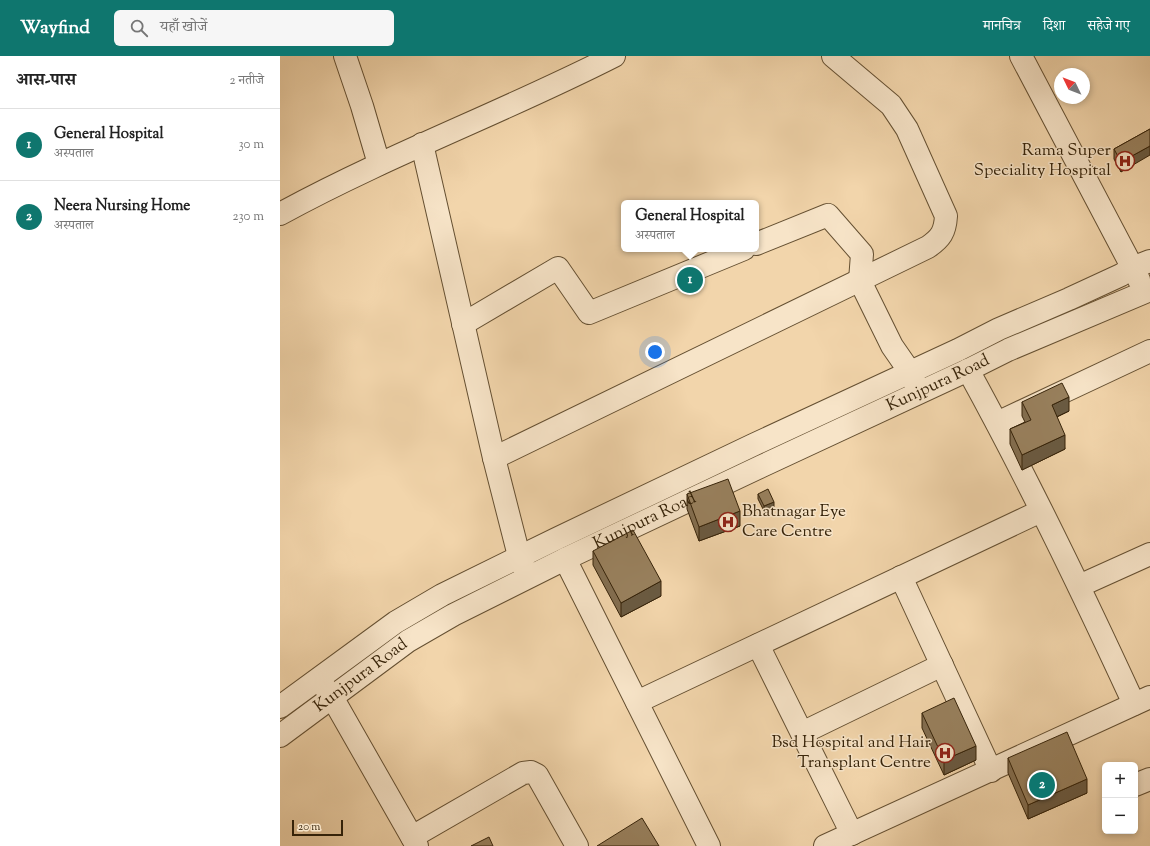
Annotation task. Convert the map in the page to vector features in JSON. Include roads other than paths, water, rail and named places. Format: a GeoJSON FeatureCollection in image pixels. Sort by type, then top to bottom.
{"type":"FeatureCollection","features":[{"type":"Feature","properties":{"kind":"street"},"geometry":{"type":"LineString","coordinates":[[345,56],[362,106],[379,164]]}},
{"type":"Feature","properties":{"kind":"street"},"geometry":{"type":"LineString","coordinates":[[280,214],[379,164],[578,74],[614,56]]}},
{"type":"Feature","properties":{"kind":"street"},"geometry":{"type":"LineString","coordinates":[[494,458],[860,281],[928,247],[938,239],[945,228],[946,216],[907,129],[891,105],[833,56]]}},
{"type":"Feature","properties":{"kind":"street"},"geometry":{"type":"LineString","coordinates":[[1021,56],[1141,264],[1148,294]]}},
{"type":"Feature","properties":{"kind":"street"},"geometry":{"type":"LineString","coordinates":[[422,144],[494,458],[519,556],[528,578]]}},
{"type":"Feature","properties":{"kind":"street"},"geometry":{"type":"LineString","coordinates":[[759,243],[828,215],[862,254],[860,281],[892,346],[910,372],[920,392]]}},
{"type":"Feature","properties":{"kind":"street"},"geometry":{"type":"LineString","coordinates":[[463,324],[558,268],[589,312],[737,252]]}},
{"type":"Feature","properties":{"kind":"street","name":"Kunjpura Road"},"geometry":{"type":"LineString","coordinates":[[280,707],[396,622],[442,595],[519,556],[746,448],[999,329],[1121,275],[1141,264]]}},
{"type":"Feature","properties":{"kind":"street","name":"Kunjpura Road"},"geometry":{"type":"LineString","coordinates":[[280,736],[408,641],[453,615],[565,559],[1008,350],[1051,331],[1148,294]]}},
{"type":"Feature","properties":{"kind":"street"},"geometry":{"type":"LineString","coordinates":[[997,424],[1150,352]]}},
{"type":"Feature","properties":{"kind":"street"},"geometry":{"type":"LineString","coordinates":[[824,846],[1142,701],[1079,586],[968,370]]}},
{"type":"Feature","properties":{"kind":"street"},"geometry":{"type":"LineString","coordinates":[[637,702],[1041,511]]}},
{"type":"Feature","properties":{"kind":"street"},"geometry":{"type":"LineString","coordinates":[[1079,586],[1150,554]]}},
{"type":"Feature","properties":{"kind":"street"},"geometry":{"type":"LineString","coordinates":[[565,559],[709,846]]}},
{"type":"Feature","properties":{"kind":"street"},"geometry":{"type":"LineString","coordinates":[[901,577],[991,771]]}},
{"type":"Feature","properties":{"kind":"street"},"geometry":{"type":"LineString","coordinates":[[758,645],[852,834]]}},
{"type":"Feature","properties":{"kind":"street"},"geometry":{"type":"LineString","coordinates":[[802,733],[942,664]]}},
{"type":"Feature","properties":{"kind":"street"},"geometry":{"type":"LineString","coordinates":[[318,678],[332,696],[415,841],[523,773],[531,772],[536,775],[577,846]]}},
{"type":"Feature","properties":{"kind":"street"},"geometry":{"type":"LineString","coordinates":[[1138,784],[1150,779]]}},
{"type":"Feature","properties":{"kind":"place","name":"Rama Super Speciality Hospital"},"geometry":{"type":"Point","coordinates":[1125,161]}},
{"type":"Feature","properties":{"kind":"place","name":"General Hospital"},"geometry":{"type":"Point","coordinates":[690,280]}},
{"type":"Feature","properties":{"kind":"place","name":"Bhatnagar Eye Care Centre"},"geometry":{"type":"Point","coordinates":[728,522]}},
{"type":"Feature","properties":{"kind":"place","name":"Bsd Hospital and Hair Transplant Centre"},"geometry":{"type":"Point","coordinates":[945,753]}},
{"type":"Feature","properties":{"kind":"place","name":"Neera Nursing Home"},"geometry":{"type":"Point","coordinates":[1042,785]}}]}
